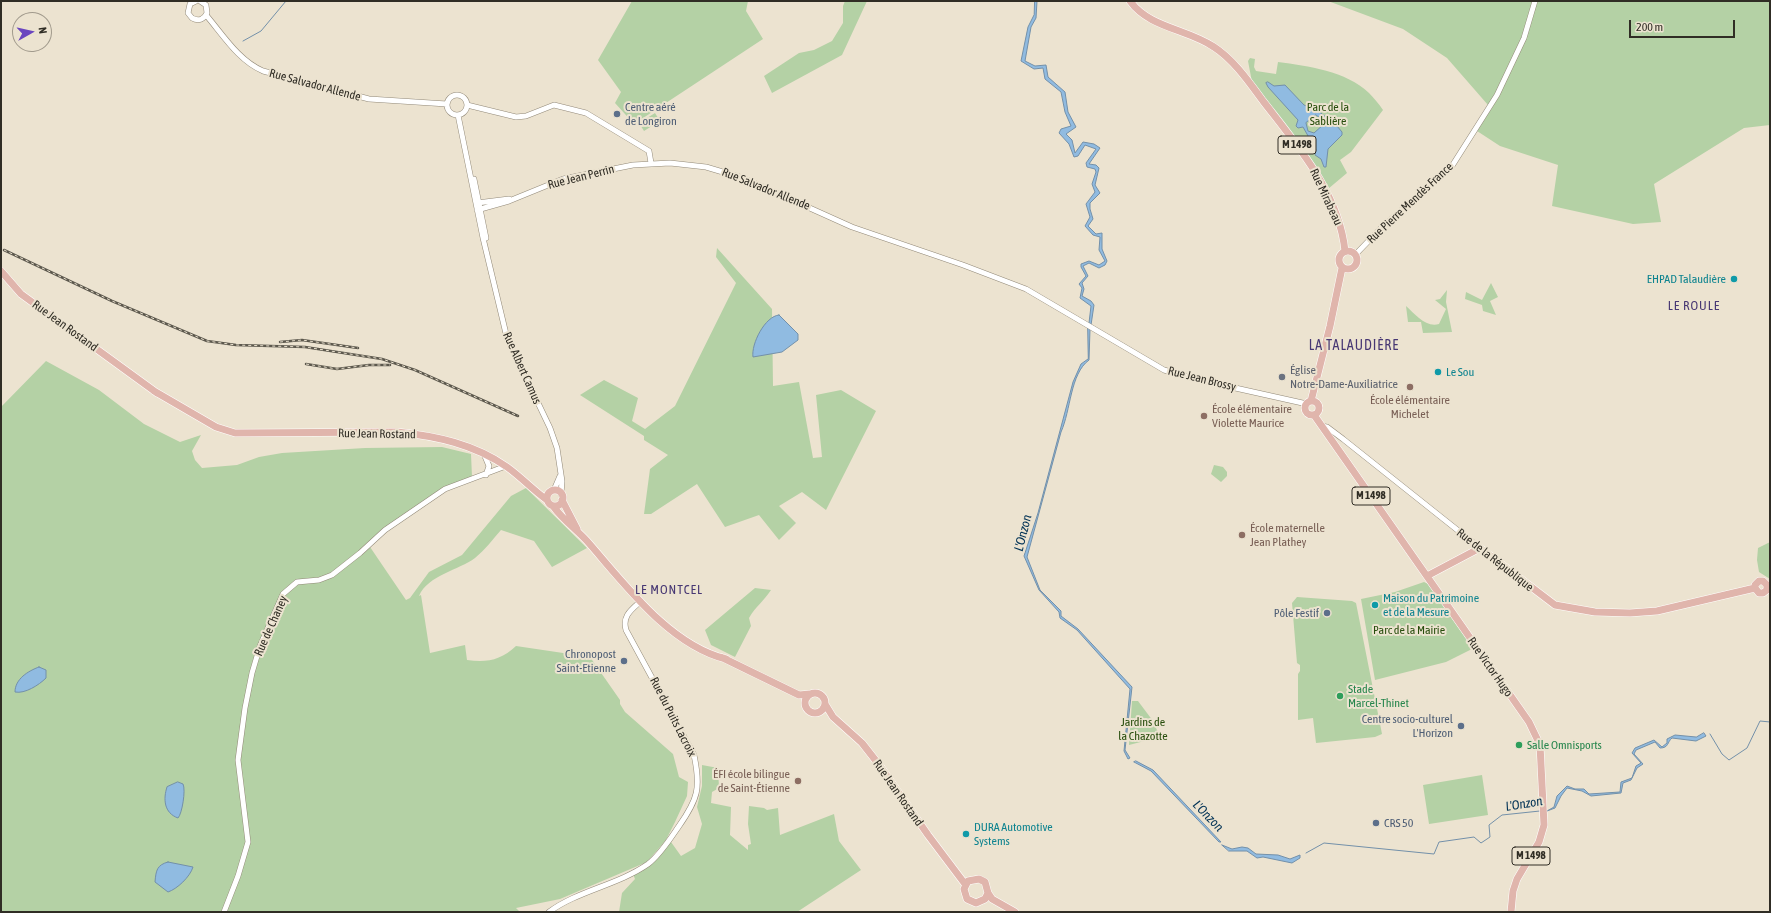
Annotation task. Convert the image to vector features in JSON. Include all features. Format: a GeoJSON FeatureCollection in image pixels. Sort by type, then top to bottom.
{"type":"FeatureCollection","features":[{"type":"Feature","properties":{"kind":"main road","name":"Rue Mirabeau"},"geometry":{"type":"LineString","coordinates":[[1130,1],[1148,18],[1202,40],[1222,54],[1245,77],[1314,170],[1336,213],[1342,231],[1345,251]]}},
{"type":"Feature","properties":{"kind":"main road"},"geometry":{"type":"LineString","coordinates":[[1342,268],[1348,269],[1354,267],[1357,261],[1356,254],[1351,251],[1345,251]]}},
{"type":"Feature","properties":{"kind":"main road","name":"M 1498"},"geometry":{"type":"LineString","coordinates":[[1306,404],[1315,402],[1319,407],[1318,413],[1314,415],[1307,413],[1306,404],[1330,326],[1342,268],[1338,258],[1345,251]]}},
{"type":"Feature","properties":{"kind":"main road","name":"Rue Jean Rostand"},"geometry":{"type":"LineString","coordinates":[[1,271],[21,294],[154,391],[202,420],[224,430],[253,434],[374,432],[420,434],[457,442],[484,454],[506,466],[538,492],[550,494]]}},
{"type":"Feature","properties":{"kind":"main road","name":"Rue Victor Hugo"},"geometry":{"type":"LineString","coordinates":[[1314,415],[1533,728],[1540,745],[1544,825],[1539,842],[1517,879],[1513,891],[1511,912]]}},
{"type":"Feature","properties":{"kind":"main road"},"geometry":{"type":"LineString","coordinates":[[550,494],[562,497]]}},
{"type":"Feature","properties":{"kind":"main road"},"geometry":{"type":"LineString","coordinates":[[550,494],[557,512],[578,531],[641,601],[664,624],[684,639],[799,695],[810,713],[819,713],[833,717]]}},
{"type":"Feature","properties":{"kind":"main road"},"geometry":{"type":"LineString","coordinates":[[554,506],[558,505],[562,497]]}},
{"type":"Feature","properties":{"kind":"main road"},"geometry":{"type":"LineString","coordinates":[[562,497],[578,531]]}},
{"type":"Feature","properties":{"kind":"main road"},"geometry":{"type":"LineString","coordinates":[[1427,576],[1480,548]]}},
{"type":"Feature","properties":{"kind":"main road","name":"Rue de la République"},"geometry":{"type":"LineString","coordinates":[[1480,548],[1555,605],[1595,612],[1630,613],[1657,611],[1755,588],[1759,593],[1763,593],[1769,585]]}},
{"type":"Feature","properties":{"kind":"main road"},"geometry":{"type":"LineString","coordinates":[[799,695],[816,693],[822,696],[833,717]]}},
{"type":"Feature","properties":{"kind":"main road"},"geometry":{"type":"LineString","coordinates":[[805,703],[806,698],[810,694]]}},
{"type":"Feature","properties":{"kind":"main road"},"geometry":{"type":"LineString","coordinates":[[819,713],[824,710],[825,704]]}},
{"type":"Feature","properties":{"kind":"main road","name":"Rue Jean Rostand"},"geometry":{"type":"LineString","coordinates":[[833,717],[862,743],[880,766],[928,835],[958,873],[968,882]]}},
{"type":"Feature","properties":{"kind":"main road"},"geometry":{"type":"LineString","coordinates":[[974,878],[983,881],[987,886],[986,896],[976,903],[967,899],[964,892],[968,882],[974,878]]}},
{"type":"Feature","properties":{"kind":"main road"},"geometry":{"type":"LineString","coordinates":[[986,896],[1015,912]]}},
{"type":"Feature","properties":{"kind":"street"},"geometry":{"type":"LineString","coordinates":[[196,1],[189,7],[190,17],[199,20],[206,15]]}},
{"type":"Feature","properties":{"kind":"street","name":"Rue Salvador Allende"},"geometry":{"type":"LineString","coordinates":[[200,1],[207,7],[206,15],[241,57],[250,65],[263,71],[369,99],[446,104]]}},
{"type":"Feature","properties":{"kind":"street","name":"Rue Pierre Mendès France"},"geometry":{"type":"LineString","coordinates":[[1356,254],[1380,229],[1452,166],[1497,95],[1524,38],[1535,1]]}},
{"type":"Feature","properties":{"kind":"street"},"geometry":{"type":"LineString","coordinates":[[467,105],[464,112],[458,115],[450,113],[446,104],[449,98],[455,95],[464,99],[467,105],[516,117],[526,116],[554,105],[586,113],[649,151],[651,164]]}},
{"type":"Feature","properties":{"kind":"street","name":"Rue Albert Camus"},"geometry":{"type":"LineString","coordinates":[[458,115],[507,338],[550,428],[557,448],[562,497]]}},
{"type":"Feature","properties":{"kind":"street","name":"Rue Salvador Allende"},"geometry":{"type":"LineString","coordinates":[[651,164],[685,164],[727,172],[763,186],[852,227],[1005,280],[1026,289],[1049,302]]}},
{"type":"Feature","properties":{"kind":"street","name":"Rue Jean Perrin"},"geometry":{"type":"LineString","coordinates":[[479,210],[563,179],[633,165],[651,164]]}},
{"type":"Feature","properties":{"kind":"street","name":"Rue Jean Perrin"},"geometry":{"type":"LineString","coordinates":[[478,202],[514,198]]}},
{"type":"Feature","properties":{"kind":"street","name":"Rue Jean Brossy"},"geometry":{"type":"LineString","coordinates":[[1049,302],[1164,370],[1195,379],[1306,404]]}},
{"type":"Feature","properties":{"kind":"street","name":"Rue de la République"},"geometry":{"type":"LineString","coordinates":[[1321,426],[1328,427],[1336,433],[1480,548]]}},
{"type":"Feature","properties":{"kind":"street"},"geometry":{"type":"LineString","coordinates":[[484,454],[489,466],[486,475]]}},
{"type":"Feature","properties":{"kind":"street","name":"Rue de Chaney"},"geometry":{"type":"LineString","coordinates":[[224,912],[238,876],[248,842],[238,760],[246,702],[260,646],[283,594],[297,582],[319,580],[332,575],[360,553],[385,530],[445,489],[486,475],[506,466]]}},
{"type":"Feature","properties":{"kind":"street","name":"Rue Albert Camus"},"geometry":{"type":"LineString","coordinates":[[550,494],[560,475]]}},
{"type":"Feature","properties":{"kind":"street","name":"Rue du Puits Lacroix"},"geometry":{"type":"LineString","coordinates":[[549,912],[648,864],[670,839],[693,806],[697,794],[698,774],[694,755],[626,630],[624,623],[625,616],[641,601]]}},
{"type":"Feature","properties":{"kind":"green space"},"geometry":{"type":"Polygon","coordinates":[[[632,1],[748,1],[746,11],[763,39],[634,124],[615,103],[621,92],[598,60],[632,1]]]}},
{"type":"Feature","properties":{"kind":"green space"},"geometry":{"type":"Polygon","coordinates":[[[845,1],[867,1],[842,55],[772,93],[764,76],[799,53],[814,50],[832,41],[843,23],[843,6],[845,1]]]}},
{"type":"Feature","properties":{"kind":"green space"},"geometry":{"type":"Polygon","coordinates":[[[1328,1],[1770,1],[1770,125],[1744,128],[1654,184],[1661,222],[1633,224],[1552,206],[1558,165],[1500,146],[1477,131],[1488,105],[1447,58],[1403,29],[1328,1]]]}},
{"type":"Feature","properties":{"kind":"green space","name":"Parc de la Sablière"},"geometry":{"type":"Polygon","coordinates":[[[1250,58],[1255,59],[1254,67],[1256,71],[1276,74],[1278,62],[1302,65],[1349,79],[1371,95],[1383,110],[1351,152],[1340,160],[1347,173],[1328,189],[1308,155],[1252,82],[1248,61],[1250,58]]]}},
{"type":"Feature","properties":{"kind":"green space"},"geometry":{"type":"Polygon","coordinates":[[[655,113],[660,121],[644,131],[639,123],[655,113]]]}},
{"type":"Feature","properties":{"kind":"green space"},"geometry":{"type":"Polygon","coordinates":[[[717,248],[772,309],[773,386],[799,382],[813,458],[822,457],[816,395],[841,390],[876,411],[826,510],[802,492],[779,506],[796,523],[779,540],[759,515],[725,527],[697,484],[651,514],[644,514],[650,469],[668,455],[644,440],[644,436],[580,395],[604,380],[638,398],[632,421],[645,429],[675,406],[736,283],[716,257],[717,248]]]}},
{"type":"Feature","properties":{"kind":"green space"},"geometry":{"type":"Polygon","coordinates":[[[1491,283],[1498,297],[1490,301],[1496,315],[1483,311],[1482,305],[1465,299],[1466,292],[1482,300],[1491,283]]]}},
{"type":"Feature","properties":{"kind":"green space"},"geometry":{"type":"Polygon","coordinates":[[[1447,290],[1446,302],[1452,332],[1423,333],[1421,322],[1408,322],[1406,306],[1425,322],[1434,325],[1439,324],[1446,309],[1435,300],[1440,299],[1447,290]]]}},
{"type":"Feature","properties":{"kind":"green space"},"geometry":{"type":"Polygon","coordinates":[[[46,361],[99,390],[144,424],[180,442],[201,435],[192,451],[195,460],[202,468],[237,465],[259,457],[282,453],[365,448],[442,447],[471,454],[472,477],[447,486],[368,544],[406,600],[410,598],[429,572],[462,555],[511,496],[526,488],[587,548],[552,567],[534,541],[501,530],[486,548],[475,558],[436,578],[423,589],[419,596],[421,595],[430,653],[465,645],[467,660],[487,661],[505,655],[516,646],[590,657],[620,700],[620,704],[625,712],[673,754],[679,777],[688,782],[687,796],[666,840],[647,862],[560,899],[516,908],[520,912],[1,912],[1,407],[46,361]]]}},
{"type":"Feature","properties":{"kind":"green space"},"geometry":{"type":"Polygon","coordinates":[[[1214,465],[1223,467],[1227,472],[1227,476],[1221,482],[1211,474],[1214,465]]]}},
{"type":"Feature","properties":{"kind":"green space"},"geometry":{"type":"Polygon","coordinates":[[[1770,542],[1770,579],[1759,572],[1757,560],[1758,548],[1770,542]]]}},
{"type":"Feature","properties":{"kind":"green space","name":"Parc de la Mairie"},"geometry":{"type":"Polygon","coordinates":[[[1424,582],[1428,584],[1474,648],[1446,662],[1375,680],[1361,599],[1395,592],[1424,582]]]}},
{"type":"Feature","properties":{"kind":"green space"},"geometry":{"type":"Polygon","coordinates":[[[755,588],[771,590],[749,618],[751,626],[735,657],[711,645],[705,630],[755,588]]]}},
{"type":"Feature","properties":{"kind":"green space"},"geometry":{"type":"Polygon","coordinates":[[[1297,597],[1352,601],[1356,603],[1382,734],[1375,737],[1316,743],[1313,718],[1298,720],[1298,674],[1300,671],[1300,665],[1297,663],[1292,603],[1297,597]]]}},
{"type":"Feature","properties":{"kind":"green space","name":"Jardins de la Chazotte"},"geometry":{"type":"Polygon","coordinates":[[[1132,701],[1138,701],[1153,721],[1160,737],[1129,745],[1132,701]]]}},
{"type":"Feature","properties":{"kind":"green space"},"geometry":{"type":"Polygon","coordinates":[[[702,765],[718,768],[719,788],[712,792],[711,803],[731,807],[730,835],[748,850],[748,845],[751,844],[748,824],[749,806],[764,808],[767,810],[778,808],[780,835],[834,814],[839,841],[861,870],[797,912],[619,912],[622,893],[635,879],[633,874],[671,842],[681,856],[695,848],[702,824],[697,807],[702,786],[702,765]]]}},
{"type":"Feature","properties":{"kind":"green space"},"geometry":{"type":"Polygon","coordinates":[[[1482,775],[1488,815],[1429,824],[1423,785],[1482,775]]]}},
{"type":"Feature","properties":{"kind":"water"},"geometry":{"type":"Polygon","coordinates":[[[1035,1],[1037,1],[1036,18],[1031,27],[1025,61],[1035,66],[1046,65],[1048,77],[1065,92],[1068,112],[1076,127],[1066,134],[1072,140],[1075,153],[1083,142],[1094,144],[1100,148],[1089,164],[1096,165],[1099,168],[1095,185],[1100,193],[1090,203],[1093,219],[1088,226],[1096,234],[1102,233],[1102,249],[1107,261],[1105,265],[1099,268],[1089,263],[1083,266],[1088,276],[1082,283],[1084,289],[1082,296],[1091,301],[1094,305],[1091,325],[1089,323],[1091,306],[1080,298],[1082,288],[1079,284],[1086,276],[1081,264],[1089,261],[1099,265],[1105,261],[1099,250],[1100,237],[1093,235],[1085,226],[1090,217],[1086,204],[1095,192],[1092,184],[1096,172],[1095,169],[1087,167],[1086,163],[1096,149],[1085,145],[1078,156],[1074,157],[1069,144],[1059,133],[1061,129],[1071,126],[1065,112],[1061,92],[1045,79],[1043,68],[1034,69],[1021,61],[1028,27],[1034,15],[1035,1]]]}},
{"type":"Feature","properties":{"kind":"water"},"geometry":{"type":"Polygon","coordinates":[[[1268,82],[1274,86],[1285,85],[1304,105],[1317,110],[1337,126],[1342,132],[1342,135],[1328,149],[1326,167],[1324,167],[1321,159],[1315,155],[1316,150],[1303,127],[1298,128],[1296,126],[1298,120],[1266,83],[1268,82]],[[1316,115],[1306,123],[1308,131],[1314,133],[1324,124],[1324,121],[1316,115]]]}},
{"type":"Feature","properties":{"kind":"water"},"geometry":{"type":"Polygon","coordinates":[[[779,315],[798,334],[798,340],[782,352],[753,357],[754,345],[764,325],[769,320],[779,315]]]}},
{"type":"Feature","properties":{"kind":"water"},"geometry":{"type":"Polygon","coordinates":[[[1088,328],[1090,329],[1089,360],[1083,366],[1074,383],[1027,557],[1040,590],[1061,611],[1061,616],[1078,629],[1132,687],[1125,750],[1130,758],[1128,759],[1124,751],[1130,689],[1077,630],[1060,618],[1059,612],[1039,590],[1024,556],[1038,513],[1073,382],[1081,364],[1088,359],[1088,328]]]}},
{"type":"Feature","properties":{"kind":"water"},"geometry":{"type":"Polygon","coordinates":[[[39,667],[46,670],[46,678],[32,688],[23,692],[15,692],[17,683],[20,679],[27,673],[39,667]]]}},
{"type":"Feature","properties":{"kind":"water"},"geometry":{"type":"Polygon","coordinates":[[[1704,733],[1706,736],[1696,741],[1672,738],[1663,748],[1660,748],[1655,742],[1636,750],[1634,754],[1643,764],[1637,768],[1632,778],[1636,766],[1641,763],[1632,753],[1635,748],[1654,740],[1662,747],[1667,743],[1667,739],[1675,735],[1696,737],[1704,733]]]}},
{"type":"Feature","properties":{"kind":"water"},"geometry":{"type":"Polygon","coordinates":[[[1136,761],[1153,770],[1221,842],[1219,842],[1151,771],[1134,762],[1136,761]]]}},
{"type":"Feature","properties":{"kind":"water"},"geometry":{"type":"Polygon","coordinates":[[[1632,778],[1631,780],[1623,783],[1621,793],[1591,796],[1582,791],[1567,788],[1555,808],[1547,811],[1554,807],[1557,796],[1567,786],[1575,789],[1584,789],[1589,794],[1620,792],[1621,782],[1632,778]]]}},
{"type":"Feature","properties":{"kind":"water"},"geometry":{"type":"Polygon","coordinates":[[[178,782],[183,784],[184,796],[178,818],[173,816],[167,809],[165,796],[167,787],[178,782]]]}},
{"type":"Feature","properties":{"kind":"water"},"geometry":{"type":"Polygon","coordinates":[[[1222,845],[1232,849],[1242,847],[1248,848],[1256,854],[1278,855],[1290,859],[1300,855],[1300,858],[1292,863],[1263,857],[1257,858],[1247,851],[1229,851],[1222,845]]]}},
{"type":"Feature","properties":{"kind":"water"},"geometry":{"type":"Polygon","coordinates":[[[168,862],[193,867],[183,882],[168,892],[155,882],[159,866],[168,862]]]}},
{"type":"Feature","properties":{"kind":"waterway"},"geometry":{"type":"LineString","coordinates":[[243,41],[261,31],[286,1]]}},
{"type":"Feature","properties":{"kind":"waterway","name":"L'Onzon"},"geometry":{"type":"LineString","coordinates":[[1710,734],[1722,754],[1729,760],[1747,748],[1760,721],[1770,722]]}},
{"type":"Feature","properties":{"kind":"waterway","name":"L'Onzon"},"geometry":{"type":"LineString","coordinates":[[1306,853],[1324,843],[1434,854],[1439,842],[1474,837],[1481,843],[1490,837],[1489,825],[1502,815],[1540,811]]}},
{"type":"Feature","properties":{"kind":"railway"},"geometry":{"type":"LineString","coordinates":[[4,250],[112,301],[207,341],[236,345],[305,347],[382,359],[415,370],[518,416]]}},
{"type":"Feature","properties":{"kind":"railway"},"geometry":{"type":"LineString","coordinates":[[280,342],[302,340],[358,348]]}},
{"type":"Feature","properties":{"kind":"railway"},"geometry":{"type":"LineString","coordinates":[[306,364],[337,369],[369,365],[390,365]]}},
{"type":"Feature","properties":{"kind":"place","name":"Centre aéré de Longiron"},"geometry":{"type":"Point","coordinates":[617,114]}},
{"type":"Feature","properties":{"kind":"place","name":"EHPAD Talaudière"},"geometry":{"type":"Point","coordinates":[1734,279]}},
{"type":"Feature","properties":{"kind":"place","name":"Le Sou"},"geometry":{"type":"Point","coordinates":[1438,372]}},
{"type":"Feature","properties":{"kind":"place","name":"Église Notre-Dame-Auxiliatrice"},"geometry":{"type":"Point","coordinates":[1282,377]}},
{"type":"Feature","properties":{"kind":"place","name":"École élémentaire Michelet"},"geometry":{"type":"Point","coordinates":[1410,387]}},
{"type":"Feature","properties":{"kind":"place","name":"École élémentaire Violette Maurice"},"geometry":{"type":"Point","coordinates":[1204,416]}},
{"type":"Feature","properties":{"kind":"place","name":"École maternelle Jean Plathey"},"geometry":{"type":"Point","coordinates":[1242,535]}},
{"type":"Feature","properties":{"kind":"place","name":"Maison du Patrimoine et de la Mesure"},"geometry":{"type":"Point","coordinates":[1375,605]}},
{"type":"Feature","properties":{"kind":"place","name":"Pôle Festif"},"geometry":{"type":"Point","coordinates":[1327,613]}},
{"type":"Feature","properties":{"kind":"place","name":"Chronopost Saint-Etienne"},"geometry":{"type":"Point","coordinates":[624,661]}},
{"type":"Feature","properties":{"kind":"place","name":"Stade Marcel-Thinet"},"geometry":{"type":"Point","coordinates":[1340,696]}},
{"type":"Feature","properties":{"kind":"place","name":"Centre socio-culturel L'Horizon"},"geometry":{"type":"Point","coordinates":[1461,726]}},
{"type":"Feature","properties":{"kind":"place","name":"Salle Omnisports"},"geometry":{"type":"Point","coordinates":[1519,745]}},
{"type":"Feature","properties":{"kind":"place","name":"ÉFI école bilingue de Saint-Étienne"},"geometry":{"type":"Point","coordinates":[798,781]}},
{"type":"Feature","properties":{"kind":"place","name":"CRS 50"},"geometry":{"type":"Point","coordinates":[1376,823]}},
{"type":"Feature","properties":{"kind":"place","name":"DURA Automotive Systems"},"geometry":{"type":"Point","coordinates":[966,834]}},
{"type":"Feature","properties":{"kind":"district","name":"LE ROULE"},"geometry":{"type":"Point","coordinates":[1694,306]}},
{"type":"Feature","properties":{"kind":"district","name":"LA TALAUDIÈRE"},"geometry":{"type":"Point","coordinates":[1354,346]}},
{"type":"Feature","properties":{"kind":"district","name":"LE MONTCEL"},"geometry":{"type":"Point","coordinates":[669,590]}}]}
